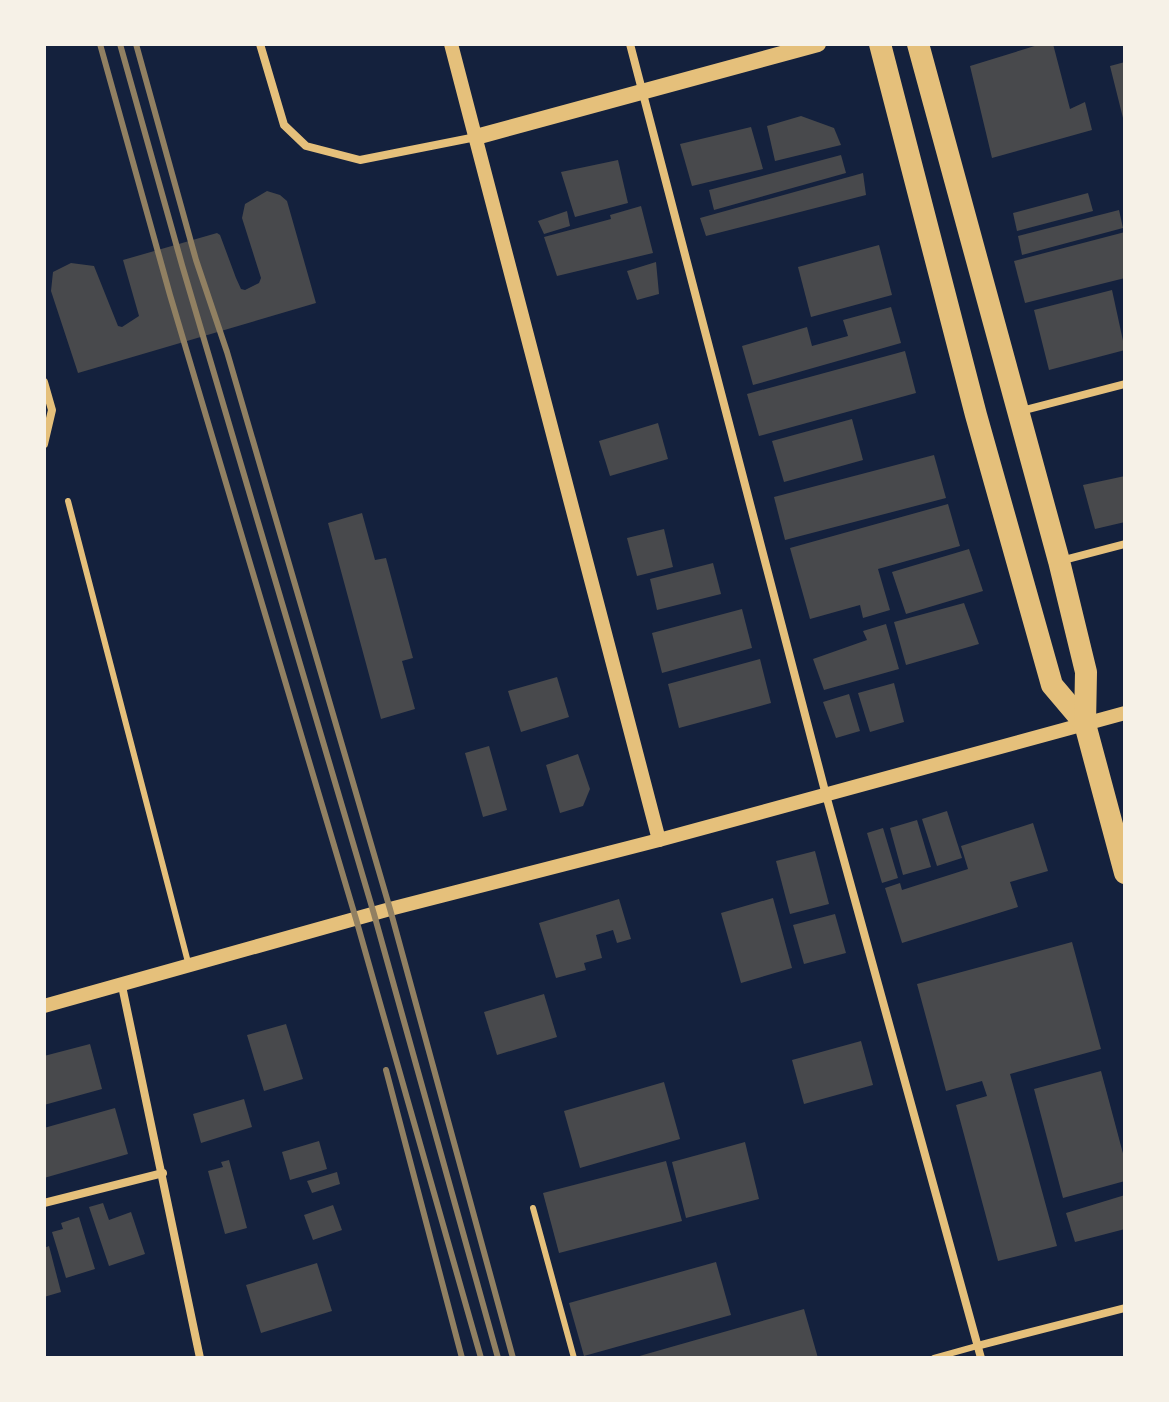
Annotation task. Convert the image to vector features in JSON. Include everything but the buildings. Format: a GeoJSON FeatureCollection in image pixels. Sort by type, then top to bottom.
{"type":"FeatureCollection","features":[{"type":"Feature","properties":{"kind":"highway"},"geometry":{"type":"LineString","coordinates":[[880,44],[976,415],[1052,685],[1085,724]]}},
{"type":"Feature","properties":{"kind":"highway"},"geometry":{"type":"LineString","coordinates":[[918,44],[1059,561],[1086,672],[1085,724],[1125,873]]}},
{"type":"Feature","properties":{"kind":"main road"},"geometry":{"type":"LineString","coordinates":[[476,137],[818,44]]}},
{"type":"Feature","properties":{"kind":"street"},"geometry":{"type":"LineString","coordinates":[[260,44],[284,125],[306,146],[360,160],[476,137]]}},
{"type":"Feature","properties":{"kind":"street"},"geometry":{"type":"LineString","coordinates":[[451,44],[659,840]]}},
{"type":"Feature","properties":{"kind":"street"},"geometry":{"type":"LineString","coordinates":[[630,44],[826,795],[981,1358]]}},
{"type":"Feature","properties":{"kind":"street"},"geometry":{"type":"LineString","coordinates":[[44,382],[52,410],[44,444]]}},
{"type":"Feature","properties":{"kind":"street"},"geometry":{"type":"LineString","coordinates":[[1017,412],[1125,384]]}},
{"type":"Feature","properties":{"kind":"street"},"geometry":{"type":"LineString","coordinates":[[1059,561],[1125,544]]}},
{"type":"Feature","properties":{"kind":"street"},"geometry":{"type":"LineString","coordinates":[[44,1006],[477,886],[659,840],[1125,713]]}},
{"type":"Feature","properties":{"kind":"street"},"geometry":{"type":"LineString","coordinates":[[122,986],[200,1358]]}},
{"type":"Feature","properties":{"kind":"street"},"geometry":{"type":"LineString","coordinates":[[44,1203],[163,1173]]}},
{"type":"Feature","properties":{"kind":"street"},"geometry":{"type":"LineString","coordinates":[[977,1346],[1125,1308]]}},
{"type":"Feature","properties":{"kind":"lane"},"geometry":{"type":"LineString","coordinates":[[68,501],[189,966]]}},
{"type":"Feature","properties":{"kind":"lane"},"geometry":{"type":"LineString","coordinates":[[533,1208],[574,1358]]}},
{"type":"Feature","properties":{"kind":"lane"},"geometry":{"type":"LineString","coordinates":[[934,1358],[977,1346]]}},
{"type":"Feature","properties":{"kind":"railway"},"geometry":{"type":"LineString","coordinates":[[100,44],[170,295],[356,919],[481,1358]]}},
{"type":"Feature","properties":{"kind":"railway"},"geometry":{"type":"LineString","coordinates":[[120,44],[182,265],[374,914],[498,1358]]}},
{"type":"Feature","properties":{"kind":"railway"},"geometry":{"type":"LineString","coordinates":[[136,44],[196,260],[227,352],[390,909],[513,1358]]}},
{"type":"Feature","properties":{"kind":"railway"},"geometry":{"type":"LineString","coordinates":[[386,1070],[462,1358]]}}]}
